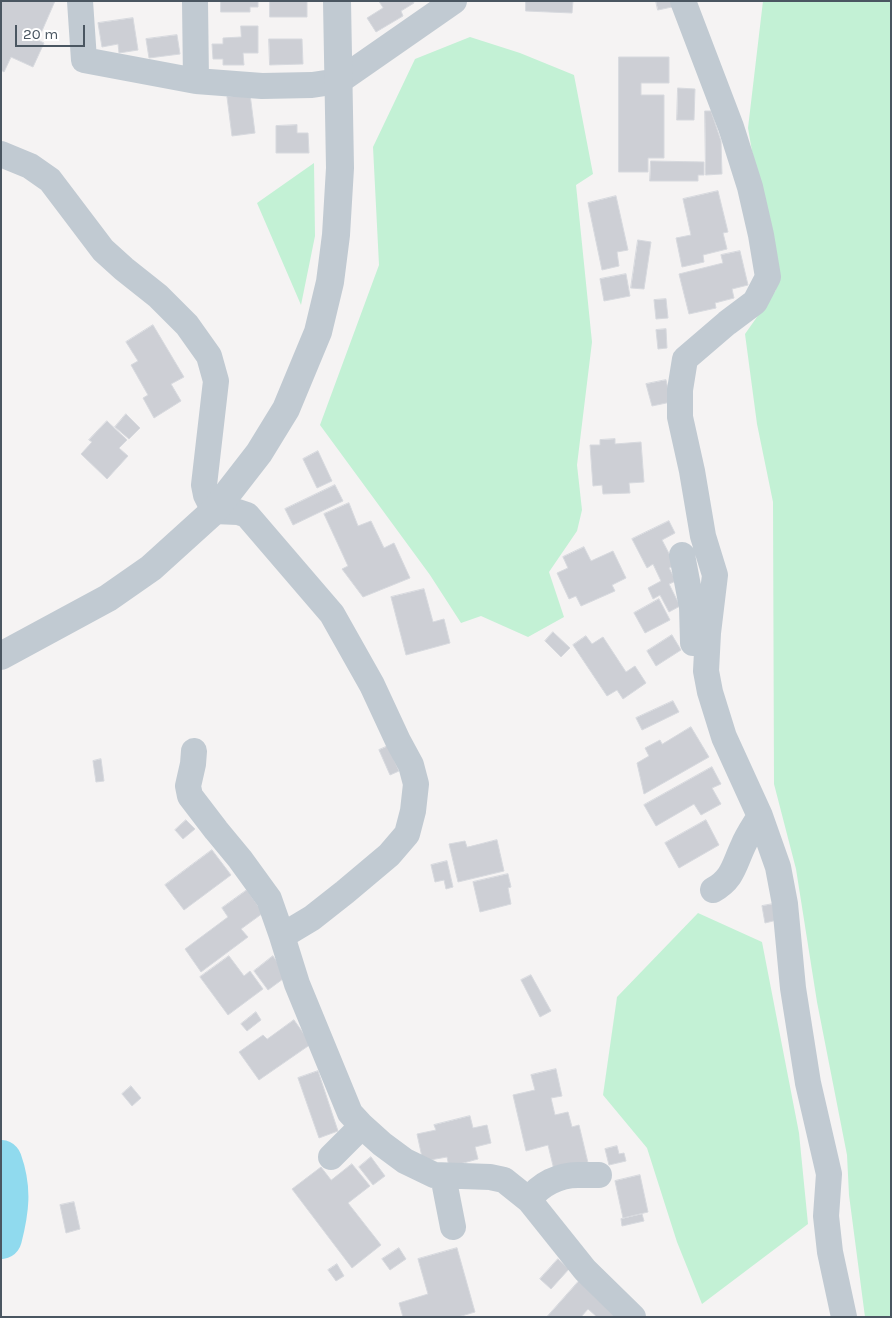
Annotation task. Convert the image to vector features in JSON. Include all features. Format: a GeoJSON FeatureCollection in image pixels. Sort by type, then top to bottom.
{"type":"FeatureCollection","features":[{"type":"Feature","properties":{"kind":"street"},"geometry":{"type":"LineString","coordinates":[[80,1],[84,60],[196,81],[262,86],[312,85],[338,81],[454,1]]}},
{"type":"Feature","properties":{"kind":"street"},"geometry":{"type":"LineString","coordinates":[[195,1],[196,81]]}},
{"type":"Feature","properties":{"kind":"street"},"geometry":{"type":"LineString","coordinates":[[1,656],[108,598],[151,568],[214,511],[259,453],[286,409],[318,332],[330,282],[336,235],[340,168],[337,1]]}},
{"type":"Feature","properties":{"kind":"street"},"geometry":{"type":"LineString","coordinates":[[683,1],[730,127],[750,187],[761,234],[768,277],[755,302],[685,359],[680,390],[680,417],[692,471],[703,536],[715,575],[708,633],[706,672],[724,737],[760,816],[778,867],[785,904],[794,998],[808,1083],[828,1174],[826,1216],[830,1252],[844,1317]]}},
{"type":"Feature","properties":{"kind":"street"},"geometry":{"type":"LineString","coordinates":[[1,154],[30,166],[50,180],[103,250],[158,296],[187,325],[210,356],[216,381],[204,485],[214,511]]}},
{"type":"Feature","properties":{"kind":"street"},"geometry":{"type":"LineString","coordinates":[[214,511],[238,512],[247,515],[332,614],[372,685],[394,734],[411,765],[416,784],[413,811],[407,834],[389,855],[312,918],[282,936]]}},
{"type":"Feature","properties":{"kind":"street"},"geometry":{"type":"LineString","coordinates":[[682,555],[692,607],[693,652],[706,672]]}},
{"type":"Feature","properties":{"kind":"street"},"geometry":{"type":"LineString","coordinates":[[194,752],[188,786],[190,796],[269,899],[298,984],[350,1112],[382,1144],[405,1161],[434,1175],[490,1177],[504,1180],[529,1200],[585,1270],[633,1317]]}},
{"type":"Feature","properties":{"kind":"street"},"geometry":{"type":"LineString","coordinates":[[713,890],[734,869],[743,845],[760,816]]}},
{"type":"Feature","properties":{"kind":"street"},"geometry":{"type":"LineString","coordinates":[[331,1157],[362,1126]]}},
{"type":"Feature","properties":{"kind":"street"},"geometry":{"type":"LineString","coordinates":[[529,1200],[534,1192],[548,1182],[577,1174],[599,1175]]}},
{"type":"Feature","properties":{"kind":"street"},"geometry":{"type":"LineString","coordinates":[[443,1176],[452,1227]]}},
{"type":"Feature","properties":{"kind":"green space"},"geometry":{"type":"Polygon","coordinates":[[[763,1],[891,1],[891,1317],[865,1317],[849,1195],[847,1155],[817,1002],[796,869],[774,784],[773,502],[757,424],[745,334],[776,290],[748,128],[763,1]]]}},
{"type":"Feature","properties":{"kind":"green space"},"geometry":{"type":"Polygon","coordinates":[[[470,37],[520,53],[574,75],[593,174],[576,185],[592,342],[577,465],[582,510],[577,531],[549,572],[564,617],[528,637],[481,616],[461,623],[430,575],[320,425],[379,265],[373,147],[415,59],[470,37]]]}},
{"type":"Feature","properties":{"kind":"green space"},"geometry":{"type":"Polygon","coordinates":[[[314,163],[315,236],[301,305],[257,203],[314,163]]]}},
{"type":"Feature","properties":{"kind":"green space"},"geometry":{"type":"Polygon","coordinates":[[[698,913],[762,942],[799,1133],[808,1224],[702,1304],[677,1242],[647,1148],[603,1095],[617,997],[698,913]]]}},
{"type":"Feature","properties":{"kind":"building"},"geometry":{"type":"Polygon","coordinates":[[[1,1],[55,1],[38,40],[44,43],[33,67],[11,57],[4,72],[1,70],[1,1]]]}},
{"type":"Feature","properties":{"kind":"building"},"geometry":{"type":"Polygon","coordinates":[[[221,1],[258,1],[258,7],[250,7],[250,12],[221,12],[221,1]]]}},
{"type":"Feature","properties":{"kind":"building"},"geometry":{"type":"Polygon","coordinates":[[[270,1],[307,1],[307,17],[270,17],[270,1]]]}},
{"type":"Feature","properties":{"kind":"building"},"geometry":{"type":"Polygon","coordinates":[[[379,1],[413,1],[414,3],[401,11],[403,16],[376,32],[367,18],[383,8],[379,1]]]}},
{"type":"Feature","properties":{"kind":"building"},"geometry":{"type":"Polygon","coordinates":[[[526,1],[573,1],[572,13],[526,11],[526,1]]]}},
{"type":"Feature","properties":{"kind":"building"},"geometry":{"type":"Polygon","coordinates":[[[656,1],[671,1],[672,7],[658,10],[656,1]]]}},
{"type":"Feature","properties":{"kind":"building"},"geometry":{"type":"Polygon","coordinates":[[[133,18],[138,50],[119,53],[118,44],[102,47],[98,23],[133,18]]]}},
{"type":"Feature","properties":{"kind":"building"},"geometry":{"type":"Polygon","coordinates":[[[241,26],[258,26],[258,53],[243,53],[244,65],[223,65],[223,59],[213,59],[212,44],[223,44],[223,38],[241,37],[241,26]]]}},
{"type":"Feature","properties":{"kind":"building"},"geometry":{"type":"Polygon","coordinates":[[[177,35],[180,54],[149,58],[146,39],[177,35]]]}},
{"type":"Feature","properties":{"kind":"building"},"geometry":{"type":"Polygon","coordinates":[[[269,39],[302,39],[303,64],[270,65],[269,39]]]}},
{"type":"Feature","properties":{"kind":"building"},"geometry":{"type":"Polygon","coordinates":[[[619,57],[669,57],[669,83],[641,83],[641,95],[664,95],[664,158],[648,158],[648,172],[619,172],[619,57]]]}},
{"type":"Feature","properties":{"kind":"building"},"geometry":{"type":"Polygon","coordinates":[[[678,88],[695,89],[694,120],[677,120],[678,88]]]}},
{"type":"Feature","properties":{"kind":"building"},"geometry":{"type":"Polygon","coordinates":[[[250,94],[255,133],[232,136],[227,97],[250,94]]]}},
{"type":"Feature","properties":{"kind":"building"},"geometry":{"type":"Polygon","coordinates":[[[705,111],[711,111],[721,141],[722,174],[706,175],[705,111]]]}},
{"type":"Feature","properties":{"kind":"building"},"geometry":{"type":"Polygon","coordinates":[[[297,125],[297,133],[308,133],[309,153],[276,153],[276,126],[297,125]]]}},
{"type":"Feature","properties":{"kind":"building"},"geometry":{"type":"Polygon","coordinates":[[[651,161],[704,162],[704,175],[698,175],[698,181],[650,181],[651,161]]]}},
{"type":"Feature","properties":{"kind":"building"},"geometry":{"type":"Polygon","coordinates":[[[718,191],[728,232],[723,233],[727,249],[703,255],[704,262],[682,267],[676,238],[691,235],[683,199],[718,191]]]}},
{"type":"Feature","properties":{"kind":"building"},"geometry":{"type":"Polygon","coordinates":[[[616,196],[628,250],[617,252],[619,266],[602,270],[588,203],[616,196]]]}},
{"type":"Feature","properties":{"kind":"building"},"geometry":{"type":"Polygon","coordinates":[[[638,240],[651,242],[644,289],[631,288],[638,240]]]}},
{"type":"Feature","properties":{"kind":"building"},"geometry":{"type":"Polygon","coordinates":[[[740,251],[748,285],[732,289],[734,298],[715,303],[716,308],[689,314],[679,274],[723,263],[721,255],[740,251]]]}},
{"type":"Feature","properties":{"kind":"building"},"geometry":{"type":"Polygon","coordinates":[[[626,274],[630,296],[604,301],[600,279],[626,274]]]}},
{"type":"Feature","properties":{"kind":"building"},"geometry":{"type":"Polygon","coordinates":[[[666,299],[668,318],[656,319],[654,300],[666,299]]]}},
{"type":"Feature","properties":{"kind":"building"},"geometry":{"type":"Polygon","coordinates":[[[153,325],[184,377],[171,384],[181,401],[154,418],[143,398],[148,395],[131,365],[138,361],[126,342],[153,325]]]}},
{"type":"Feature","properties":{"kind":"building"},"geometry":{"type":"Polygon","coordinates":[[[666,329],[667,348],[658,349],[656,330],[666,329]]]}},
{"type":"Feature","properties":{"kind":"building"},"geometry":{"type":"Polygon","coordinates":[[[666,380],[671,402],[652,406],[646,384],[666,380]]]}},
{"type":"Feature","properties":{"kind":"building"},"geometry":{"type":"Polygon","coordinates":[[[126,414],[140,428],[129,439],[115,427],[126,414]]]}},
{"type":"Feature","properties":{"kind":"building"},"geometry":{"type":"Polygon","coordinates":[[[107,421],[127,440],[119,448],[128,456],[107,479],[81,454],[92,442],[89,440],[107,421]]]}},
{"type":"Feature","properties":{"kind":"building"},"geometry":{"type":"Polygon","coordinates":[[[615,439],[615,444],[641,442],[644,482],[629,483],[630,493],[603,494],[602,485],[593,486],[590,445],[600,445],[600,440],[615,439]]]}},
{"type":"Feature","properties":{"kind":"building"},"geometry":{"type":"Polygon","coordinates":[[[318,451],[332,481],[317,488],[303,459],[318,451]]]}},
{"type":"Feature","properties":{"kind":"building"},"geometry":{"type":"Polygon","coordinates":[[[335,485],[343,501],[293,525],[285,509],[335,485]]]}},
{"type":"Feature","properties":{"kind":"building"},"geometry":{"type":"Polygon","coordinates":[[[349,503],[358,526],[371,521],[384,548],[394,543],[410,578],[363,597],[342,569],[348,566],[324,514],[349,503]]]}},
{"type":"Feature","properties":{"kind":"building"},"geometry":{"type":"Polygon","coordinates":[[[669,521],[675,533],[662,540],[675,565],[669,568],[676,581],[669,584],[680,606],[669,612],[660,595],[653,599],[648,588],[661,581],[653,564],[647,568],[632,539],[669,521]]]}},
{"type":"Feature","properties":{"kind":"building"},"geometry":{"type":"Polygon","coordinates":[[[584,547],[591,561],[613,551],[626,578],[612,585],[615,591],[581,606],[576,596],[569,599],[557,573],[568,568],[563,557],[584,547]]]}},
{"type":"Feature","properties":{"kind":"building"},"geometry":{"type":"Polygon","coordinates":[[[424,589],[433,622],[444,619],[450,643],[406,655],[391,597],[424,589]]]}},
{"type":"Feature","properties":{"kind":"building"},"geometry":{"type":"Polygon","coordinates":[[[659,599],[670,620],[645,633],[634,613],[659,599]]]}},
{"type":"Feature","properties":{"kind":"building"},"geometry":{"type":"Polygon","coordinates":[[[553,632],[570,648],[561,657],[545,641],[553,632]]]}},
{"type":"Feature","properties":{"kind":"building"},"geometry":{"type":"Polygon","coordinates":[[[672,635],[681,650],[656,666],[647,651],[672,635]]]}},
{"type":"Feature","properties":{"kind":"building"},"geometry":{"type":"Polygon","coordinates":[[[586,636],[592,644],[603,637],[626,672],[635,666],[646,683],[623,699],[617,690],[607,696],[573,645],[586,636]]]}},
{"type":"Feature","properties":{"kind":"building"},"geometry":{"type":"Polygon","coordinates":[[[673,701],[679,712],[642,730],[636,718],[673,701]]]}},
{"type":"Feature","properties":{"kind":"building"},"geometry":{"type":"Polygon","coordinates":[[[691,727],[709,757],[644,794],[637,763],[649,756],[645,748],[660,740],[662,744],[691,727]]]}},
{"type":"Feature","properties":{"kind":"building"},"geometry":{"type":"Polygon","coordinates":[[[388,746],[399,771],[390,775],[379,750],[388,746]]]}},
{"type":"Feature","properties":{"kind":"building"},"geometry":{"type":"Polygon","coordinates":[[[101,759],[104,781],[96,782],[93,761],[101,759]]]}},
{"type":"Feature","properties":{"kind":"building"},"geometry":{"type":"Polygon","coordinates":[[[712,767],[721,784],[712,788],[721,804],[701,815],[694,804],[656,826],[644,805],[712,767]]]}},
{"type":"Feature","properties":{"kind":"building"},"geometry":{"type":"Polygon","coordinates":[[[186,820],[195,829],[183,839],[175,830],[186,820]]]}},
{"type":"Feature","properties":{"kind":"building"},"geometry":{"type":"Polygon","coordinates":[[[706,820],[719,845],[679,868],[665,843],[706,820]]]}},
{"type":"Feature","properties":{"kind":"building"},"geometry":{"type":"Polygon","coordinates":[[[497,840],[504,871],[458,882],[449,844],[465,841],[467,847],[497,840]]]}},
{"type":"Feature","properties":{"kind":"building"},"geometry":{"type":"Polygon","coordinates":[[[212,850],[231,875],[184,910],[165,885],[212,850]]]}},
{"type":"Feature","properties":{"kind":"building"},"geometry":{"type":"Polygon","coordinates":[[[447,861],[453,887],[446,889],[444,880],[435,882],[431,865],[447,861]]]}},
{"type":"Feature","properties":{"kind":"building"},"geometry":{"type":"Polygon","coordinates":[[[508,874],[511,887],[508,888],[511,904],[480,912],[473,882],[508,874]]]}},
{"type":"Feature","properties":{"kind":"building"},"geometry":{"type":"Polygon","coordinates":[[[247,890],[263,913],[241,929],[248,937],[201,972],[185,949],[228,917],[222,908],[247,890]]]}},
{"type":"Feature","properties":{"kind":"building"},"geometry":{"type":"Polygon","coordinates":[[[773,904],[777,920],[765,923],[762,906],[773,904]]]}},
{"type":"Feature","properties":{"kind":"building"},"geometry":{"type":"Polygon","coordinates":[[[229,956],[244,976],[250,971],[263,989],[228,1015],[200,977],[229,956]]]}},
{"type":"Feature","properties":{"kind":"building"},"geometry":{"type":"Polygon","coordinates":[[[273,956],[287,976],[268,990],[254,971],[273,956]]]}},
{"type":"Feature","properties":{"kind":"building"},"geometry":{"type":"Polygon","coordinates":[[[531,975],[551,1011],[540,1017],[521,980],[531,975]]]}},
{"type":"Feature","properties":{"kind":"building"},"geometry":{"type":"Polygon","coordinates":[[[256,1012],[261,1020],[247,1031],[241,1024],[256,1012]]]}},
{"type":"Feature","properties":{"kind":"building"},"geometry":{"type":"Polygon","coordinates":[[[294,1020],[311,1044],[259,1080],[239,1052],[263,1035],[267,1039],[294,1020]]]}},
{"type":"Feature","properties":{"kind":"building"},"geometry":{"type":"Polygon","coordinates":[[[556,1069],[562,1096],[551,1098],[555,1115],[568,1112],[572,1127],[579,1125],[589,1167],[555,1174],[548,1145],[526,1151],[513,1095],[535,1090],[531,1075],[556,1069]]]}},
{"type":"Feature","properties":{"kind":"building"},"geometry":{"type":"Polygon","coordinates":[[[318,1071],[338,1131],[319,1138],[298,1078],[318,1071]]]}},
{"type":"Feature","properties":{"kind":"building"},"geometry":{"type":"Polygon","coordinates":[[[131,1086],[141,1098],[132,1106],[122,1094],[131,1086]]]}},
{"type":"Feature","properties":{"kind":"building"},"geometry":{"type":"Polygon","coordinates":[[[470,1116],[473,1128],[487,1125],[491,1143],[475,1147],[478,1159],[449,1167],[447,1157],[430,1160],[422,1157],[417,1134],[436,1130],[434,1125],[470,1116]]]}},
{"type":"Feature","properties":{"kind":"building"},"geometry":{"type":"Polygon","coordinates":[[[617,1146],[619,1154],[624,1153],[626,1161],[609,1165],[605,1149],[617,1146]]]}},
{"type":"Feature","properties":{"kind":"building"},"geometry":{"type":"Polygon","coordinates":[[[371,1157],[385,1176],[373,1185],[359,1167],[371,1157]]]}},
{"type":"Feature","properties":{"kind":"building"},"geometry":{"type":"Polygon","coordinates":[[[352,1164],[370,1186],[348,1203],[381,1245],[352,1268],[292,1189],[321,1167],[331,1180],[352,1164]]]}},
{"type":"Feature","properties":{"kind":"building"},"geometry":{"type":"Polygon","coordinates":[[[640,1175],[648,1212],[623,1218],[615,1181],[640,1175]]]}},
{"type":"Feature","properties":{"kind":"building"},"geometry":{"type":"Polygon","coordinates":[[[74,1202],[80,1229],[66,1233],[60,1205],[74,1202]]]}},
{"type":"Feature","properties":{"kind":"building"},"geometry":{"type":"Polygon","coordinates":[[[642,1214],[644,1221],[622,1226],[621,1219],[642,1214]]]}},
{"type":"Feature","properties":{"kind":"building"},"geometry":{"type":"Polygon","coordinates":[[[399,1248],[406,1259],[390,1270],[382,1259],[399,1248]]]}},
{"type":"Feature","properties":{"kind":"building"},"geometry":{"type":"Polygon","coordinates":[[[457,1248],[475,1312],[458,1317],[403,1317],[399,1303],[428,1294],[418,1259],[457,1248]]]}},
{"type":"Feature","properties":{"kind":"building"},"geometry":{"type":"Polygon","coordinates":[[[558,1259],[569,1269],[551,1289],[540,1279],[558,1259]]]}},
{"type":"Feature","properties":{"kind":"building"},"geometry":{"type":"Polygon","coordinates":[[[337,1264],[344,1276],[336,1281],[328,1270],[337,1264]]]}},
{"type":"Feature","properties":{"kind":"building"},"geometry":{"type":"Polygon","coordinates":[[[579,1281],[619,1317],[597,1317],[588,1309],[581,1317],[547,1317],[579,1281]]]}},
{"type":"Feature","properties":{"kind":"waterway"},"geometry":{"type":"LineString","coordinates":[[1,1161],[7,1190],[1,1238]]}}]}
